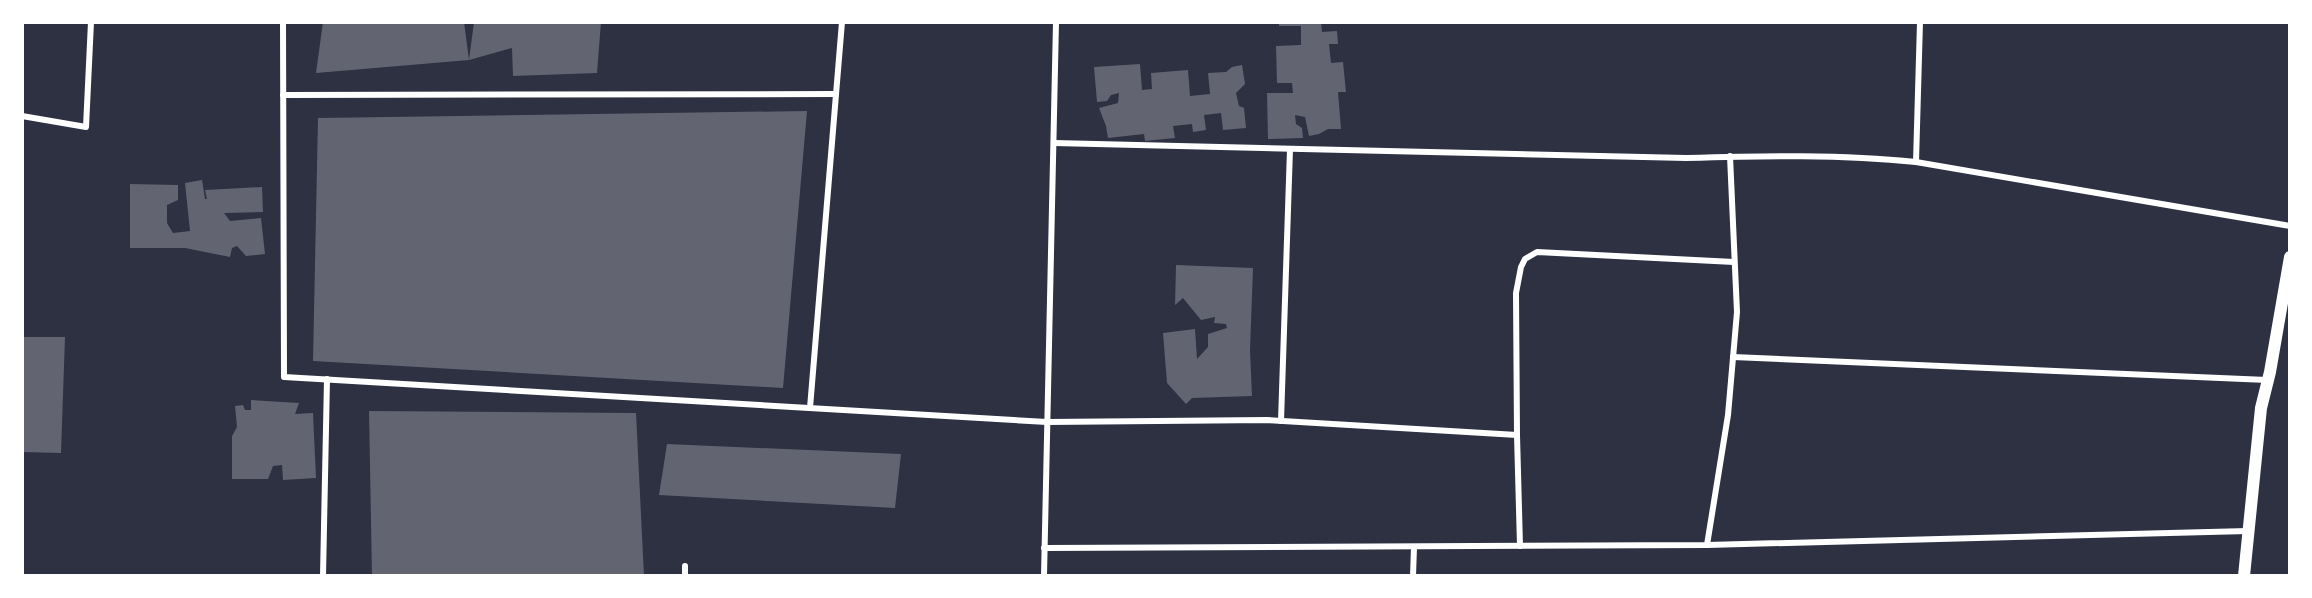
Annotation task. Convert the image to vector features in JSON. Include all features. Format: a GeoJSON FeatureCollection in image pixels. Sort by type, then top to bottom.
{"type":"FeatureCollection","features":[{"type":"Feature","properties":{"kind":"main road"},"geometry":{"type":"LineString","coordinates":[[2244,576],[2261,408],[2289,257]]}},
{"type":"Feature","properties":{"kind":"street"},"geometry":{"type":"LineString","coordinates":[[22,116],[86,127],[91,22]]}},
{"type":"Feature","properties":{"kind":"street"},"geometry":{"type":"LineString","coordinates":[[283,22],[284,377],[1047,422],[1281,421],[1517,435]]}},
{"type":"Feature","properties":{"kind":"street"},"geometry":{"type":"LineString","coordinates":[[810,408],[842,22]]}},
{"type":"Feature","properties":{"kind":"street"},"geometry":{"type":"LineString","coordinates":[[1044,576],[1056,22]]}},
{"type":"Feature","properties":{"kind":"street"},"geometry":{"type":"LineString","coordinates":[[1916,162],[1920,22]]}},
{"type":"Feature","properties":{"kind":"street"},"geometry":{"type":"LineString","coordinates":[[284,95],[835,94]]}},
{"type":"Feature","properties":{"kind":"street"},"geometry":{"type":"LineString","coordinates":[[1054,143],[1686,158],[1869,157],[1916,162],[2289,225]]}},
{"type":"Feature","properties":{"kind":"street"},"geometry":{"type":"LineString","coordinates":[[1281,421],[1290,149]]}},
{"type":"Feature","properties":{"kind":"street"},"geometry":{"type":"LineString","coordinates":[[1707,545],[1728,415],[1737,312],[1730,156]]}},
{"type":"Feature","properties":{"kind":"street"},"geometry":{"type":"LineString","coordinates":[[1520,546],[1516,293],[1521,267],[1525,259],[1537,252],[1734,262]]}},
{"type":"Feature","properties":{"kind":"street"},"geometry":{"type":"LineString","coordinates":[[1733,357],[2268,380]]}},
{"type":"Feature","properties":{"kind":"street"},"geometry":{"type":"LineString","coordinates":[[323,576],[327,380]]}},
{"type":"Feature","properties":{"kind":"street"},"geometry":{"type":"LineString","coordinates":[[1044,548],[1707,545],[2248,531]]}},
{"type":"Feature","properties":{"kind":"street"},"geometry":{"type":"LineString","coordinates":[[1413,576],[1414,547]]}},
{"type":"Feature","properties":{"kind":"street"},"geometry":{"type":"LineString","coordinates":[[685,566],[685,576]]}},
{"type":"Feature","properties":{"kind":"building"},"geometry":{"type":"Polygon","coordinates":[[[323,22],[464,22],[469,60],[316,73],[323,22]]]}},
{"type":"Feature","properties":{"kind":"building"},"geometry":{"type":"Polygon","coordinates":[[[474,22],[601,22],[597,73],[513,76],[512,48],[469,60],[474,22]]]}},
{"type":"Feature","properties":{"kind":"building"},"geometry":{"type":"Polygon","coordinates":[[[1279,22],[1321,22],[1322,32],[1337,31],[1338,44],[1329,44],[1331,63],[1343,62],[1346,92],[1338,92],[1341,129],[1328,129],[1309,136],[1305,117],[1295,115],[1296,124],[1302,128],[1303,138],[1268,139],[1267,93],[1293,93],[1292,83],[1277,83],[1276,46],[1301,45],[1301,26],[1279,26],[1279,22]]]}},
{"type":"Feature","properties":{"kind":"building"},"geometry":{"type":"Polygon","coordinates":[[[1140,64],[1142,90],[1152,89],[1151,73],[1188,70],[1190,96],[1210,94],[1208,73],[1226,72],[1232,67],[1242,65],[1245,84],[1236,93],[1239,106],[1244,108],[1246,128],[1223,130],[1221,113],[1204,115],[1206,130],[1193,132],[1192,124],[1173,126],[1175,138],[1145,141],[1144,134],[1108,138],[1099,108],[1118,103],[1119,93],[1111,95],[1107,101],[1097,102],[1094,67],[1140,64]]]}},
{"type":"Feature","properties":{"kind":"building"},"geometry":{"type":"Polygon","coordinates":[[[807,111],[783,388],[313,361],[318,118],[807,111]]]}},
{"type":"Feature","properties":{"kind":"building"},"geometry":{"type":"Polygon","coordinates":[[[202,180],[205,199],[207,199],[205,190],[262,187],[263,212],[224,213],[230,221],[261,218],[265,254],[246,256],[237,246],[232,248],[230,257],[185,248],[130,248],[130,184],[178,185],[178,200],[167,205],[167,223],[173,233],[190,231],[185,183],[202,180]]]}},
{"type":"Feature","properties":{"kind":"building"},"geometry":{"type":"Polygon","coordinates":[[[1176,265],[1253,268],[1250,350],[1252,396],[1192,398],[1186,404],[1167,383],[1163,333],[1195,329],[1197,359],[1208,347],[1208,334],[1227,328],[1226,324],[1214,323],[1215,317],[1201,320],[1183,298],[1175,305],[1176,265]]]}},
{"type":"Feature","properties":{"kind":"building"},"geometry":{"type":"Polygon","coordinates":[[[22,337],[65,337],[61,453],[22,452],[22,337]]]}},
{"type":"Feature","properties":{"kind":"building"},"geometry":{"type":"Polygon","coordinates":[[[251,400],[299,403],[295,414],[313,413],[316,478],[283,480],[282,465],[273,466],[268,479],[232,479],[232,436],[237,427],[235,406],[243,405],[245,410],[251,410],[251,400]]]}},
{"type":"Feature","properties":{"kind":"building"},"geometry":{"type":"Polygon","coordinates":[[[369,411],[636,413],[644,576],[372,576],[369,411]]]}},
{"type":"Feature","properties":{"kind":"building"},"geometry":{"type":"Polygon","coordinates":[[[667,444],[901,454],[895,508],[659,495],[667,444]]]}}]}
